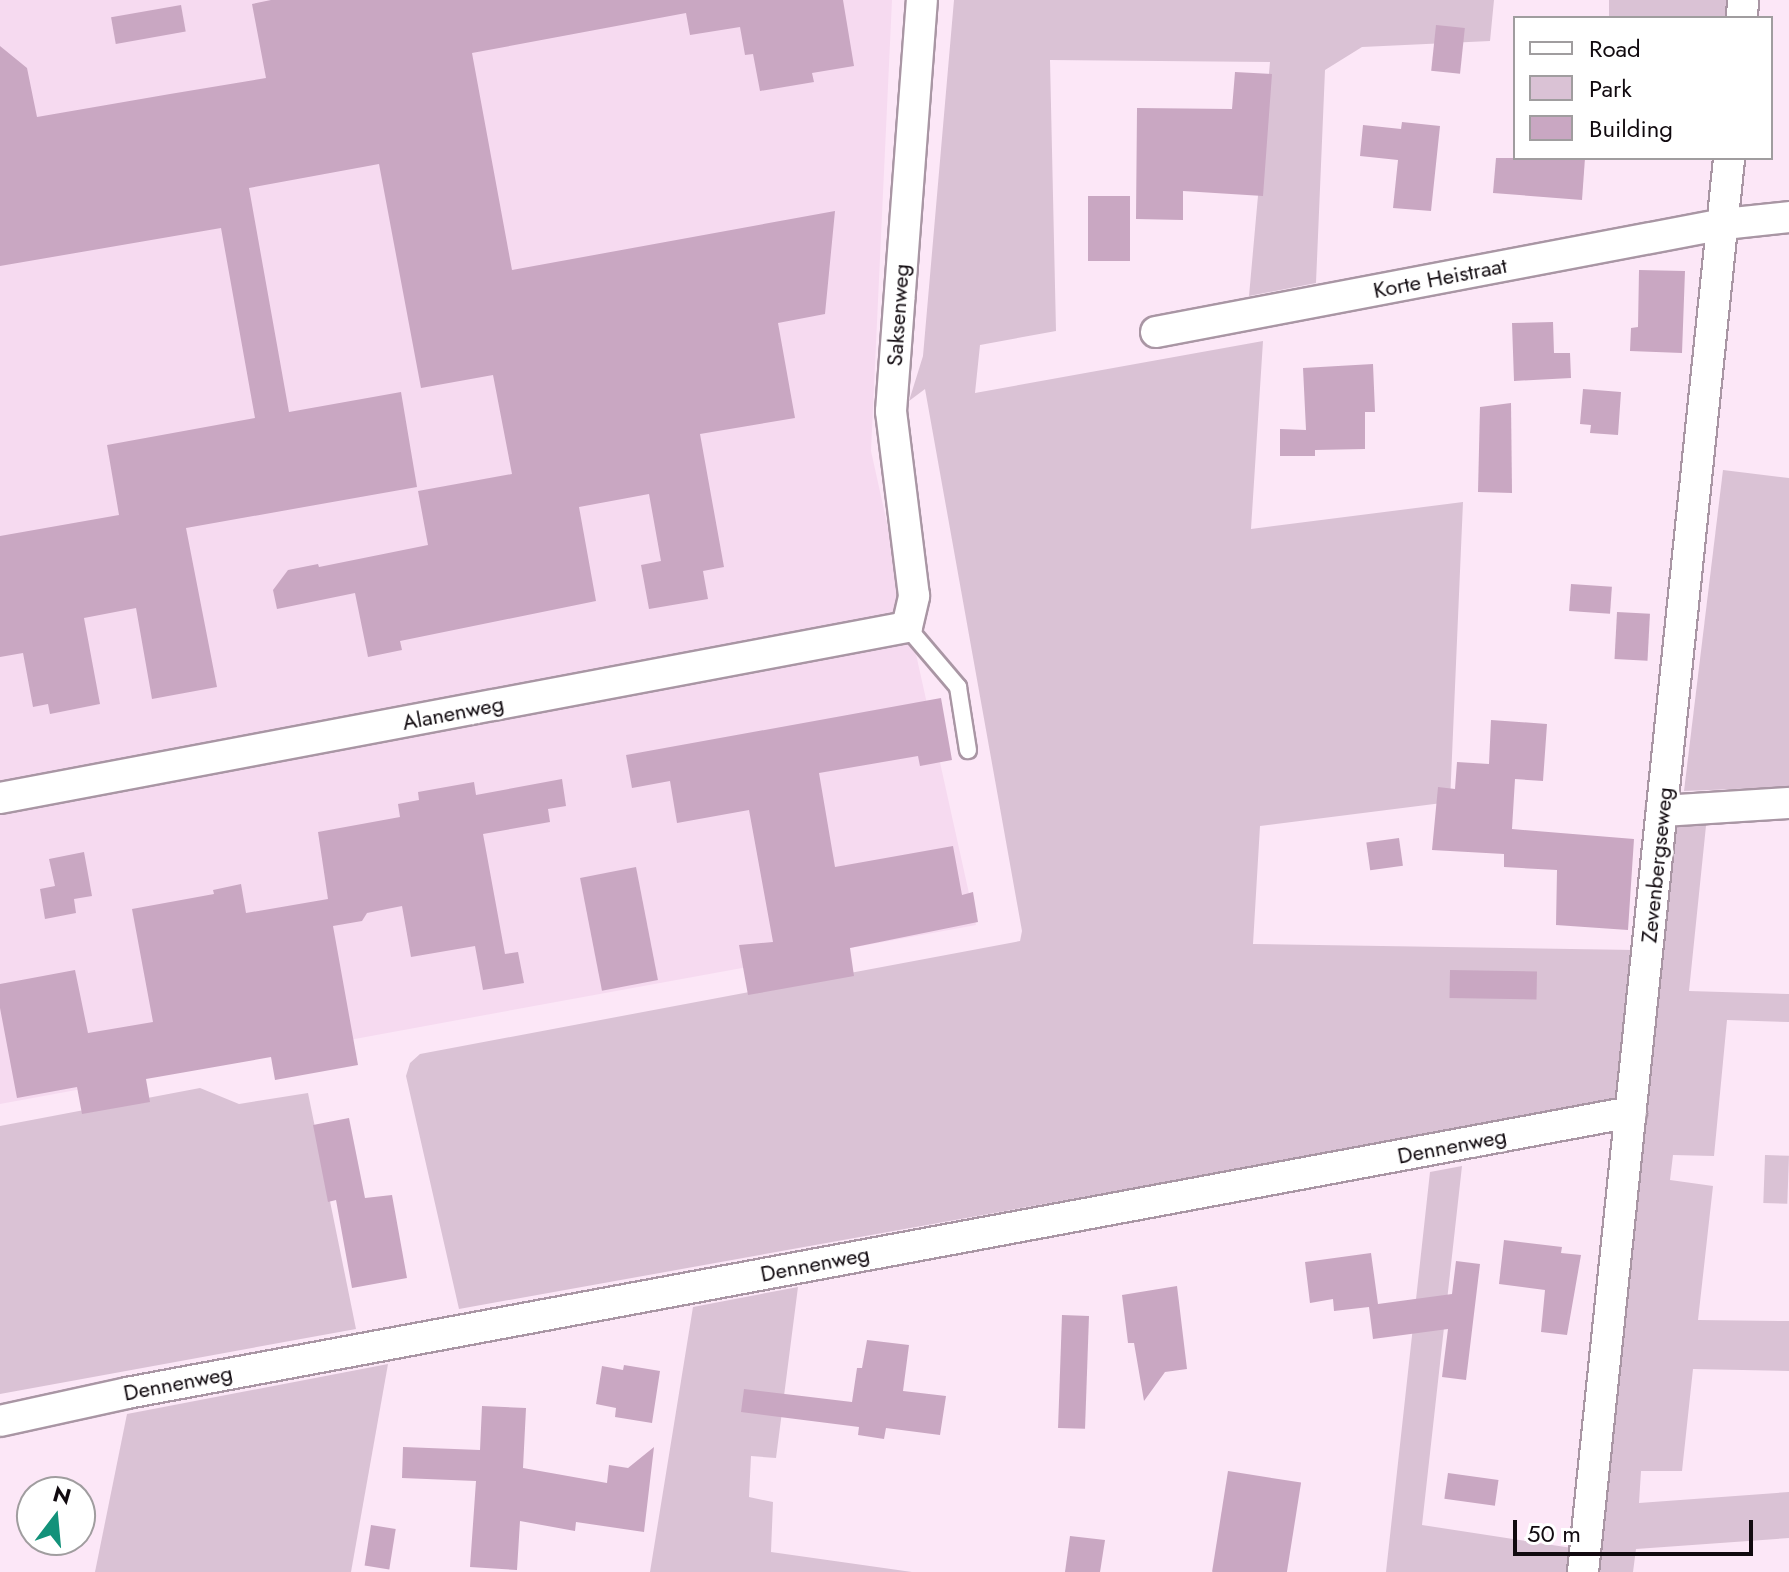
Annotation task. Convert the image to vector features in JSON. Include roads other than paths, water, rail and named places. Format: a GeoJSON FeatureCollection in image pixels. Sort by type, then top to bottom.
{"type":"FeatureCollection","features":[{"type":"Feature","properties":{"kind":"street","name":"Saksenweg"},"geometry":{"type":"LineString","coordinates":[[907,627],[914,596],[891,411],[922,0]]}},
{"type":"Feature","properties":{"kind":"street","name":"Zevenbergseweg"},"geometry":{"type":"LineString","coordinates":[[1583,1572],[1729,160]]}},
{"type":"Feature","properties":{"kind":"street","name":"Korte Heistraat"},"geometry":{"type":"LineString","coordinates":[[1156,332],[1724,224],[1789,217]]}},
{"type":"Feature","properties":{"kind":"street","name":"Alanenweg"},"geometry":{"type":"LineString","coordinates":[[0,798],[907,627]]}},
{"type":"Feature","properties":{"kind":"street"},"geometry":{"type":"LineString","coordinates":[[1662,811],[1789,803]]}},
{"type":"Feature","properties":{"kind":"street","name":"Dennenweg"},"geometry":{"type":"LineString","coordinates":[[0,1421],[143,1390],[1631,1112]]}},
{"type":"Feature","properties":{"kind":"lane"},"geometry":{"type":"LineString","coordinates":[[907,627],[958,687],[968,750]]}}]}
